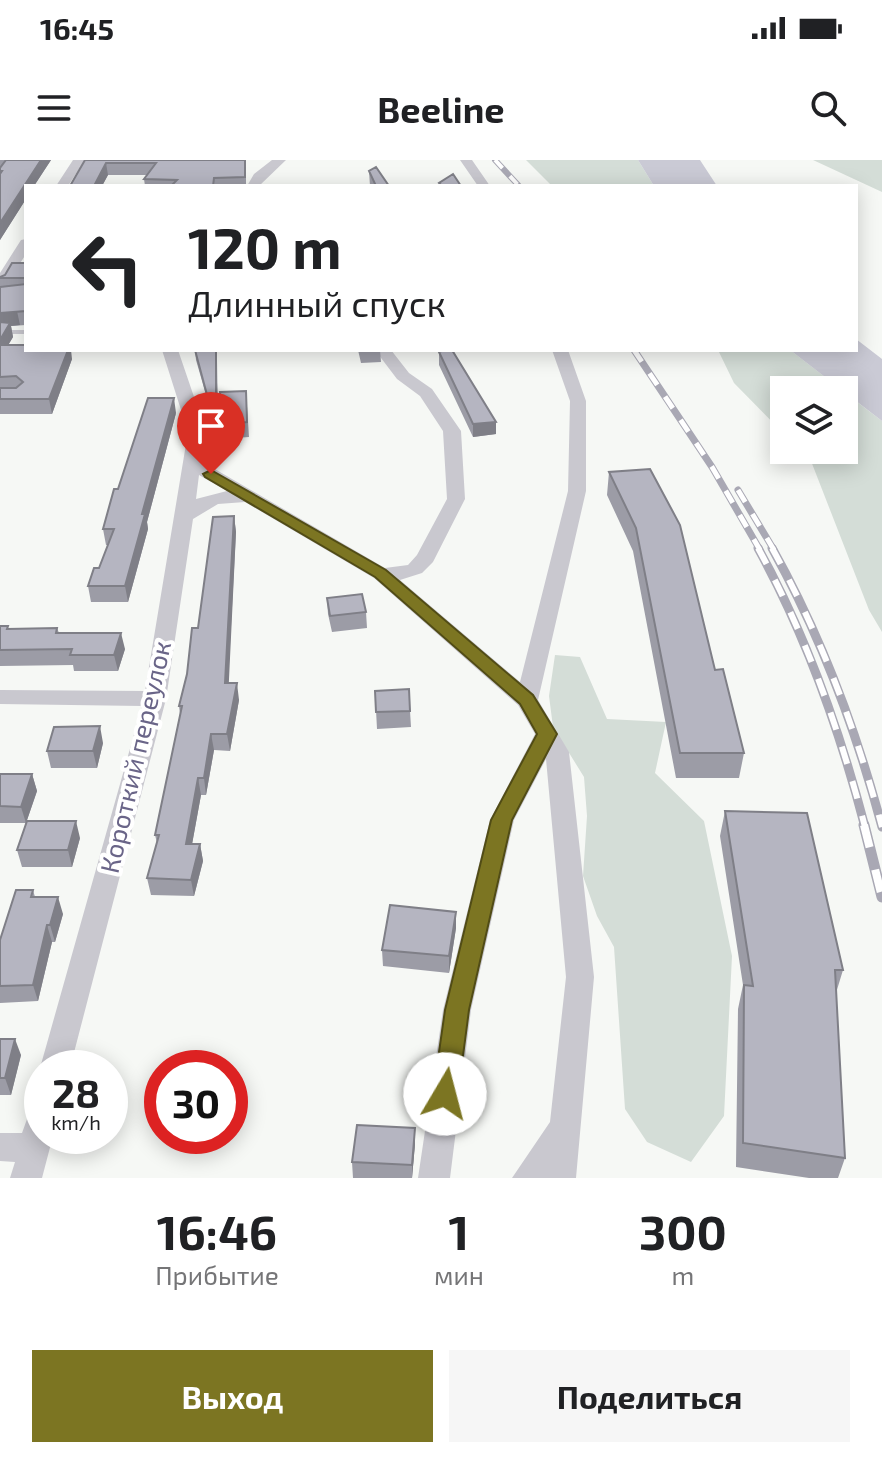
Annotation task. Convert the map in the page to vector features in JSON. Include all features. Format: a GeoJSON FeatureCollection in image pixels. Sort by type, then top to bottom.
{"type":"FeatureCollection","features":[{"type":"Feature","properties":{"kind":"street"},"geometry":{"type":"LineString","coordinates":[[63,184],[79,160]]}},
{"type":"Feature","properties":{"kind":"street"},"geometry":{"type":"LineString","coordinates":[[254,184],[258,177],[280,160]]}},
{"type":"Feature","properties":{"kind":"street"},"geometry":{"type":"LineString","coordinates":[[466,160],[480,184]]}},
{"type":"Feature","properties":{"kind":"street"},"geometry":{"type":"LineString","coordinates":[[0,284],[24,246]]}},
{"type":"Feature","properties":{"kind":"street"},"geometry":{"type":"LineString","coordinates":[[0,284],[24,269]]}},
{"type":"Feature","properties":{"kind":"street","name":"Короткий переулок"},"geometry":{"type":"LineString","coordinates":[[60,1050],[155,699],[184,517],[197,432],[171,352]]}},
{"type":"Feature","properties":{"kind":"street"},"geometry":{"type":"LineString","coordinates":[[381,574],[400,574],[415,569],[426,558],[456,499],[452,431],[426,393],[403,376],[385,352]]}},
{"type":"Feature","properties":{"kind":"street"},"geometry":{"type":"LineString","coordinates":[[527,700],[577,491],[578,401],[561,352]]}},
{"type":"Feature","properties":{"kind":"street"},"geometry":{"type":"LineString","coordinates":[[192,463],[381,574],[527,700],[557,752],[580,977],[560,1178]]}},
{"type":"Feature","properties":{"kind":"street"},"geometry":{"type":"LineString","coordinates":[[184,517],[199,503],[212,498],[248,496]]}},
{"type":"Feature","properties":{"kind":"street"},"geometry":{"type":"LineString","coordinates":[[0,697],[155,699]]}},
{"type":"Feature","properties":{"kind":"street"},"geometry":{"type":"LineString","coordinates":[[434,1178],[457,1010],[502,820],[547,734]]}},
{"type":"Feature","properties":{"kind":"street"},"geometry":{"type":"LineString","coordinates":[[528,1178],[565,1127]]}},
{"type":"Feature","properties":{"kind":"street"},"geometry":{"type":"LineString","coordinates":[[0,1147],[24,1138]]}},
{"type":"Feature","properties":{"kind":"street"},"geometry":{"type":"LineString","coordinates":[[26,1178],[32,1154]]}},
{"type":"Feature","properties":{"kind":"lane"},"geometry":{"type":"LineString","coordinates":[[0,332],[24,332]]}},
{"type":"Feature","properties":{"kind":"shaded area"},"geometry":{"type":"Polygon","coordinates":[[[526,160],[638,160],[653,184],[550,184],[526,160]]]}},
{"type":"Feature","properties":{"kind":"shaded area"},"geometry":{"type":"Polygon","coordinates":[[[638,160],[700,160],[716,184],[653,184],[638,160]]]}},
{"type":"Feature","properties":{"kind":"shaded area"},"geometry":{"type":"Polygon","coordinates":[[[813,160],[882,160],[882,192],[813,160]]]}},
{"type":"Feature","properties":{"kind":"shaded area"},"geometry":{"type":"Polygon","coordinates":[[[858,341],[882,359],[882,421],[858,402],[858,376],[824,376],[793,352],[858,352],[858,341]]]}},
{"type":"Feature","properties":{"kind":"shaded area"},"geometry":{"type":"Polygon","coordinates":[[[719,352],[793,352],[824,376],[770,376],[770,420],[734,383],[719,352]]]}},
{"type":"Feature","properties":{"kind":"shaded area"},"geometry":{"type":"Polygon","coordinates":[[[858,403],[882,421],[882,632],[869,610],[812,464],[858,464],[858,403]]]}},
{"type":"Feature","properties":{"kind":"shaded area"},"geometry":{"type":"Polygon","coordinates":[[[555,655],[580,657],[607,719],[666,722],[655,773],[704,821],[732,956],[724,1116],[691,1162],[647,1142],[625,1109],[614,947],[597,916],[583,876],[587,816],[584,777],[553,727],[549,696],[555,655]]]}},
{"type":"Feature","properties":{"kind":"building"},"geometry":{"type":"Polygon","coordinates":[[[6,160],[41,160],[0,223],[2,171],[0,168],[6,160]]]}},
{"type":"Feature","properties":{"kind":"building"},"geometry":{"type":"Polygon","coordinates":[[[85,160],[245,160],[245,177],[214,178],[213,184],[173,184],[177,180],[144,179],[156,163],[106,163],[95,184],[71,184],[85,160]]]}},
{"type":"Feature","properties":{"kind":"building"},"geometry":{"type":"Polygon","coordinates":[[[376,167],[388,184],[375,184],[369,171],[376,167]]]}},
{"type":"Feature","properties":{"kind":"building"},"geometry":{"type":"Polygon","coordinates":[[[453,174],[460,184],[440,184],[453,174]]]}},
{"type":"Feature","properties":{"kind":"building"},"geometry":{"type":"Polygon","coordinates":[[[12,263],[24,263],[24,278],[0,278],[12,263]]]}},
{"type":"Feature","properties":{"kind":"building"},"geometry":{"type":"Polygon","coordinates":[[[24,284],[24,311],[0,313],[0,287],[24,284]]]}},
{"type":"Feature","properties":{"kind":"building"},"geometry":{"type":"Polygon","coordinates":[[[0,322],[10,323],[0,340],[0,322]]]}},
{"type":"Feature","properties":{"kind":"building"},"geometry":{"type":"Polygon","coordinates":[[[0,345],[24,345],[24,352],[67,352],[49,399],[0,399],[0,388],[16,388],[23,382],[16,376],[0,377],[0,345]]]}},
{"type":"Feature","properties":{"kind":"building"},"geometry":{"type":"Polygon","coordinates":[[[196,352],[216,352],[216,405],[210,406],[196,352]]]}},
{"type":"Feature","properties":{"kind":"building"},"geometry":{"type":"Polygon","coordinates":[[[439,352],[453,352],[496,422],[473,424],[439,352]]]}},
{"type":"Feature","properties":{"kind":"building"},"geometry":{"type":"Polygon","coordinates":[[[246,391],[247,422],[221,424],[220,392],[246,391]]]}},
{"type":"Feature","properties":{"kind":"building"},"geometry":{"type":"Polygon","coordinates":[[[148,398],[174,398],[125,586],[88,586],[94,568],[99,568],[114,529],[103,529],[114,489],[118,489],[148,398]]]}},
{"type":"Feature","properties":{"kind":"building"},"geometry":{"type":"Polygon","coordinates":[[[650,469],[680,525],[715,670],[723,669],[744,753],[680,753],[636,528],[609,472],[650,469]]]}},
{"type":"Feature","properties":{"kind":"building"},"geometry":{"type":"Polygon","coordinates":[[[234,516],[225,683],[237,683],[227,734],[211,734],[204,778],[198,778],[186,844],[200,844],[191,880],[147,878],[159,835],[155,835],[182,706],[179,706],[187,674],[192,628],[198,628],[213,517],[234,516]]]}},
{"type":"Feature","properties":{"kind":"building"},"geometry":{"type":"Polygon","coordinates":[[[362,594],[366,612],[330,616],[327,598],[362,594]]]}},
{"type":"Feature","properties":{"kind":"building"},"geometry":{"type":"Polygon","coordinates":[[[0,626],[8,626],[7,629],[57,628],[56,633],[121,633],[114,655],[70,655],[72,649],[0,650],[0,626]]]}},
{"type":"Feature","properties":{"kind":"building"},"geometry":{"type":"Polygon","coordinates":[[[409,689],[410,711],[376,712],[375,691],[409,689]]]}},
{"type":"Feature","properties":{"kind":"building"},"geometry":{"type":"Polygon","coordinates":[[[100,726],[93,751],[47,751],[54,727],[100,726]]]}},
{"type":"Feature","properties":{"kind":"building"},"geometry":{"type":"Polygon","coordinates":[[[0,774],[32,774],[21,807],[0,806],[0,774]]]}},
{"type":"Feature","properties":{"kind":"building"},"geometry":{"type":"Polygon","coordinates":[[[725,811],[807,813],[843,970],[835,970],[845,1158],[743,1143],[744,985],[753,986],[725,811]]]}},
{"type":"Feature","properties":{"kind":"building"},"geometry":{"type":"Polygon","coordinates":[[[27,821],[76,821],[68,850],[17,850],[27,821]]]}},
{"type":"Feature","properties":{"kind":"building"},"geometry":{"type":"Polygon","coordinates":[[[16,890],[33,890],[31,897],[58,897],[50,925],[47,925],[33,985],[0,986],[0,940],[16,890]]]}},
{"type":"Feature","properties":{"kind":"building"},"geometry":{"type":"Polygon","coordinates":[[[390,905],[456,912],[449,956],[382,950],[390,905]]]}},
{"type":"Feature","properties":{"kind":"building"},"geometry":{"type":"Polygon","coordinates":[[[0,1039],[15,1039],[5,1078],[0,1078],[0,1039]]]}},
{"type":"Feature","properties":{"kind":"building"},"geometry":{"type":"Polygon","coordinates":[[[357,1125],[415,1128],[412,1165],[352,1162],[357,1125]]]}},
{"type":"Feature","properties":{"kind":"railway"},"geometry":{"type":"LineString","coordinates":[[495,160],[517,184]]}},
{"type":"Feature","properties":{"kind":"railway"},"geometry":{"type":"LineString","coordinates":[[635,352],[712,467],[760,550]]}},
{"type":"Feature","properties":{"kind":"railway"},"geometry":{"type":"LineString","coordinates":[[738,490],[774,550]]}},
{"type":"Feature","properties":{"kind":"railway"},"geometry":{"type":"LineString","coordinates":[[758,548],[820,684],[865,827]]}},
{"type":"Feature","properties":{"kind":"railway"},"geometry":{"type":"LineString","coordinates":[[772,548],[836,684],[882,827]]}},
{"type":"Feature","properties":{"kind":"railway"},"geometry":{"type":"LineString","coordinates":[[864,825],[882,897]]}},
{"type":"Feature","properties":{"kind":"route"},"geometry":{"type":"LineString","coordinates":[[211,474],[381,574],[527,700],[547,734],[502,820],[457,1010],[445,1094]]}}]}
